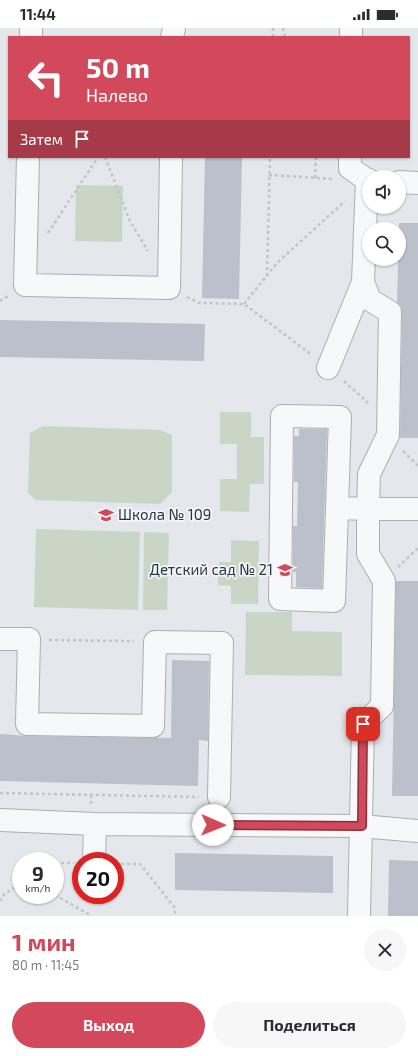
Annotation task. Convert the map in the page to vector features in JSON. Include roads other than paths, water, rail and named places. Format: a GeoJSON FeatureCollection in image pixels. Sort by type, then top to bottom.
{"type":"FeatureCollection","features":[{"type":"Feature","properties":{"kind":"lane"},"geometry":{"type":"LineString","coordinates":[[28,158],[25,285],[169,288],[171,158]]}},
{"type":"Feature","properties":{"kind":"lane"},"geometry":{"type":"LineString","coordinates":[[350,158],[350,168],[362,176]]}},
{"type":"Feature","properties":{"kind":"lane"},"geometry":{"type":"LineString","coordinates":[[406,182],[418,183]]}},
{"type":"Feature","properties":{"kind":"lane"},"geometry":{"type":"LineString","coordinates":[[328,368],[363,282],[366,214]]}},
{"type":"Feature","properties":{"kind":"lane"},"geometry":{"type":"LineString","coordinates":[[359,916],[363,724],[382,706],[384,581],[368,554],[369,474],[388,435],[390,312],[370,300],[363,282]]}},
{"type":"Feature","properties":{"kind":"lane"},"geometry":{"type":"LineString","coordinates":[[282,416],[340,417],[337,508],[334,601],[280,599],[282,416]]}},
{"type":"Feature","properties":{"kind":"lane"},"geometry":{"type":"LineString","coordinates":[[337,508],[418,509]]}},
{"type":"Feature","properties":{"kind":"lane"},"geometry":{"type":"LineString","coordinates":[[0,638],[29,639],[27,724],[154,726],[155,642],[222,643],[219,797]]}},
{"type":"Feature","properties":{"kind":"lane"},"geometry":{"type":"LineString","coordinates":[[0,820],[95,824],[362,826],[418,831]]}},
{"type":"Feature","properties":{"kind":"lane"},"geometry":{"type":"LineString","coordinates":[[94,852],[95,824]]}},
{"type":"Feature","properties":{"kind":"place","name":"Школа № 109"},"geometry":{"type":"Point","coordinates":[106,515]}},
{"type":"Feature","properties":{"kind":"place","name":"Детский сад № 21"},"geometry":{"type":"Point","coordinates":[285,570]}}]}
